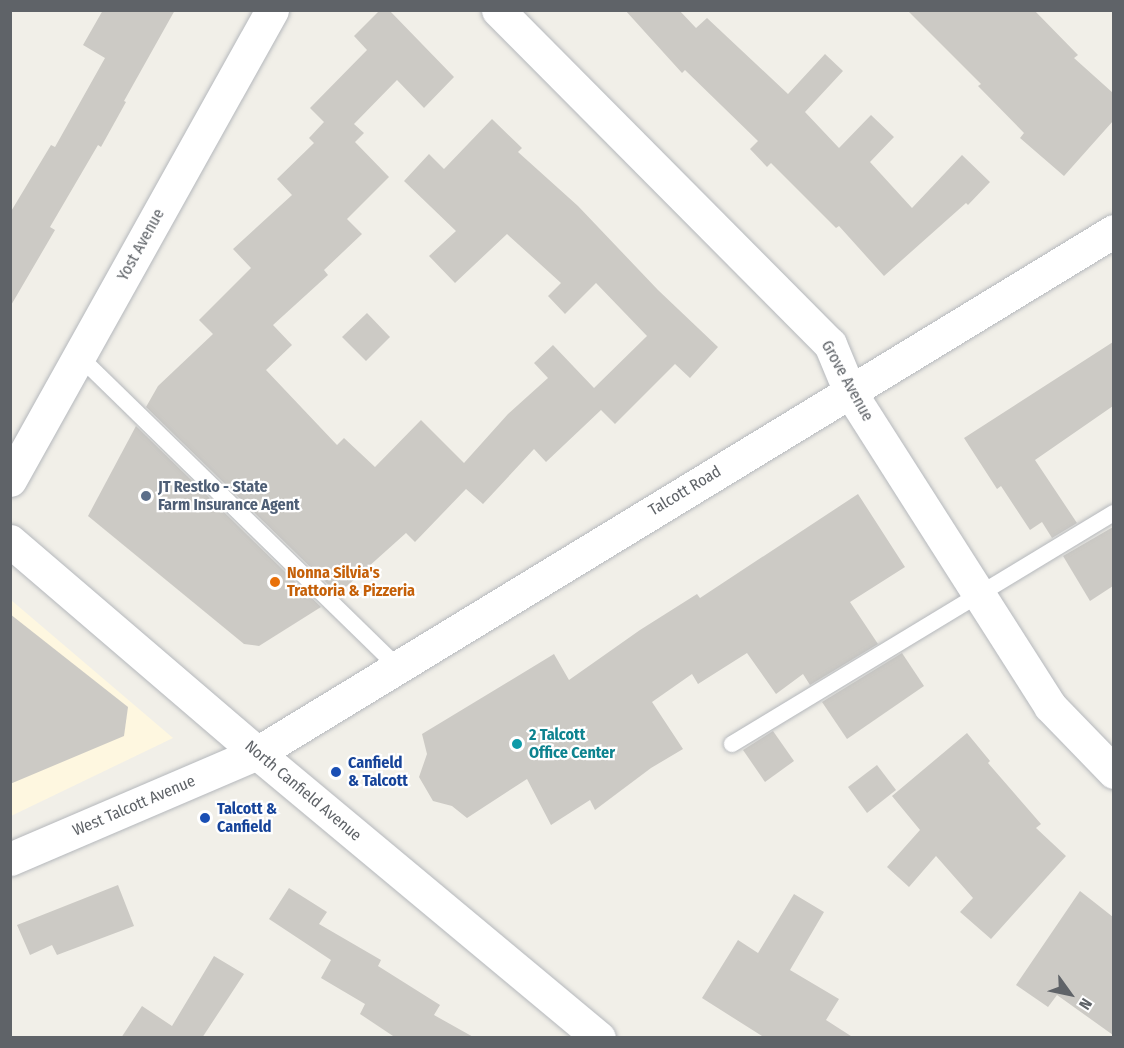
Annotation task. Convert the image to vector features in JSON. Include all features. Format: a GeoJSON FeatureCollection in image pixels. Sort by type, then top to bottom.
{"type":"FeatureCollection","features":[{"type":"Feature","properties":{"kind":"street","name":"Yost Avenue"},"geometry":{"type":"LineString","coordinates":[[10,480],[273,10]]}},
{"type":"Feature","properties":{"kind":"street","name":"Grove Avenue"},"geometry":{"type":"LineString","coordinates":[[498,10],[830,344],[850,392],[1050,706],[1113,772]]}},
{"type":"Feature","properties":{"kind":"street","name":"Talcott Road"},"geometry":{"type":"LineString","coordinates":[[256,753],[396,665],[1113,231]]}},
{"type":"Feature","properties":{"kind":"street","name":"North Canfield Avenue"},"geometry":{"type":"LineString","coordinates":[[10,541],[256,753],[599,1038]]}},
{"type":"Feature","properties":{"kind":"street","name":"West Talcott Avenue"},"geometry":{"type":"LineString","coordinates":[[10,859],[256,753]]}},
{"type":"Feature","properties":{"kind":"lane"},"geometry":{"type":"LineString","coordinates":[[80,356],[396,665]]}},
{"type":"Feature","properties":{"kind":"lane"},"geometry":{"type":"LineString","coordinates":[[732,744],[980,596],[1113,513]]}},
{"type":"Feature","properties":{"kind":"shaded area"},"geometry":{"type":"Polygon","coordinates":[[[11,600],[173,738],[11,816],[11,600]]]}},
{"type":"Feature","properties":{"kind":"building"},"geometry":{"type":"Polygon","coordinates":[[[103,10],[175,10],[101,147],[98,145],[50,227],[55,230],[10,307],[10,213],[51,145],[55,147],[105,58],[83,45],[103,10]]]}},
{"type":"Feature","properties":{"kind":"building"},"geometry":{"type":"Polygon","coordinates":[[[380,10],[389,10],[454,77],[424,108],[397,80],[354,124],[364,133],[355,142],[389,177],[347,219],[362,234],[324,270],[328,275],[273,325],[292,345],[266,370],[337,445],[344,438],[375,467],[421,420],[464,463],[508,414],[548,378],[534,363],[553,345],[594,388],[647,336],[596,283],[565,314],[548,296],[561,283],[507,234],[455,283],[429,256],[456,231],[404,181],[429,154],[444,169],[492,119],[522,148],[518,152],[578,206],[658,290],[718,347],[690,378],[675,364],[615,424],[601,410],[546,462],[534,449],[483,504],[466,489],[415,542],[406,533],[338,594],[146,407],[158,386],[213,334],[199,320],[251,268],[233,249],[292,195],[277,179],[314,143],[309,138],[324,122],[310,108],[367,50],[354,36],[380,10]]]}},
{"type":"Feature","properties":{"kind":"building"},"geometry":{"type":"Polygon","coordinates":[[[625,10],[679,10],[696,28],[707,18],[788,94],[825,54],[843,71],[805,112],[839,148],[871,115],[894,137],[870,162],[912,208],[962,155],[990,182],[968,205],[966,203],[884,276],[839,226],[836,228],[771,163],[767,167],[750,149],[758,141],[685,70],[682,73],[625,10]]]}},
{"type":"Feature","properties":{"kind":"building"},"geometry":{"type":"Polygon","coordinates":[[[907,10],[1034,10],[1078,55],[1074,58],[1113,93],[1113,121],[1064,176],[1020,138],[1024,133],[978,86],[981,84],[907,10]]]}},
{"type":"Feature","properties":{"kind":"building"},"geometry":{"type":"Polygon","coordinates":[[[367,313],[390,337],[366,361],[342,337],[367,313]]]}},
{"type":"Feature","properties":{"kind":"building"},"geometry":{"type":"Polygon","coordinates":[[[1113,342],[1113,406],[1035,460],[1077,523],[1052,538],[1042,522],[1030,530],[1001,486],[997,489],[964,438],[1113,342]]]}},
{"type":"Feature","properties":{"kind":"building"},"geometry":{"type":"Polygon","coordinates":[[[136,426],[321,607],[259,646],[244,644],[88,516],[136,426]]]}},
{"type":"Feature","properties":{"kind":"building"},"geometry":{"type":"Polygon","coordinates":[[[858,494],[905,567],[850,602],[878,644],[810,685],[803,674],[776,694],[747,653],[698,684],[692,674],[652,702],[683,749],[651,768],[595,810],[590,800],[551,825],[527,779],[467,818],[452,806],[433,801],[419,777],[427,754],[422,734],[554,654],[569,680],[640,630],[697,594],[700,598],[858,494]]]}},
{"type":"Feature","properties":{"kind":"building"},"geometry":{"type":"Polygon","coordinates":[[[1113,527],[1113,586],[1090,601],[1063,556],[1113,527]]]}},
{"type":"Feature","properties":{"kind":"building"},"geometry":{"type":"Polygon","coordinates":[[[10,614],[128,707],[124,736],[10,784],[10,614]]]}},
{"type":"Feature","properties":{"kind":"building"},"geometry":{"type":"Polygon","coordinates":[[[902,653],[924,686],[847,739],[822,702],[902,653]]]}},
{"type":"Feature","properties":{"kind":"building"},"geometry":{"type":"Polygon","coordinates":[[[773,731],[794,761],[765,782],[743,750],[773,731]]]}},
{"type":"Feature","properties":{"kind":"building"},"geometry":{"type":"Polygon","coordinates":[[[967,733],[990,761],[988,763],[1041,824],[1036,828],[1066,856],[991,939],[960,912],[973,898],[936,856],[909,887],[887,867],[920,830],[892,796],[967,733]]]}},
{"type":"Feature","properties":{"kind":"building"},"geometry":{"type":"Polygon","coordinates":[[[877,765],[896,790],[867,813],[848,787],[877,765]]]}},
{"type":"Feature","properties":{"kind":"building"},"geometry":{"type":"Polygon","coordinates":[[[118,885],[134,926],[57,955],[52,945],[30,955],[17,925],[118,885]]]}},
{"type":"Feature","properties":{"kind":"building"},"geometry":{"type":"Polygon","coordinates":[[[289,888],[327,912],[319,924],[381,960],[378,966],[440,1005],[434,1015],[475,1038],[396,1038],[360,1014],[365,1004],[321,978],[331,960],[269,919],[289,888]]]}},
{"type":"Feature","properties":{"kind":"building"},"geometry":{"type":"Polygon","coordinates":[[[1080,891],[1113,917],[1113,1035],[1057,995],[1048,1007],[1016,985],[1080,891]]]}},
{"type":"Feature","properties":{"kind":"building"},"geometry":{"type":"Polygon","coordinates":[[[794,894],[824,912],[790,970],[839,999],[826,1020],[854,1038],[765,1038],[702,998],[738,940],[758,953],[794,894]]]}},
{"type":"Feature","properties":{"kind":"building"},"geometry":{"type":"Polygon","coordinates":[[[214,956],[244,974],[202,1038],[121,1038],[142,1006],[172,1026],[214,956]]]}},
{"type":"Feature","properties":{"kind":"place","name":"JT Restko - State Farm Insurance Agent"},"geometry":{"type":"Point","coordinates":[146,496]}},
{"type":"Feature","properties":{"kind":"place","name":"Nonna Silvia's Trattoria & Pizzeria"},"geometry":{"type":"Point","coordinates":[275,582]}},
{"type":"Feature","properties":{"kind":"place","name":"2 Talcott Office Center"},"geometry":{"type":"Point","coordinates":[517,744]}},
{"type":"Feature","properties":{"kind":"place","name":"Canfield & Talcott"},"geometry":{"type":"Point","coordinates":[336,772]}},
{"type":"Feature","properties":{"kind":"place","name":"Talcott & Canfield"},"geometry":{"type":"Point","coordinates":[205,818]}}]}
